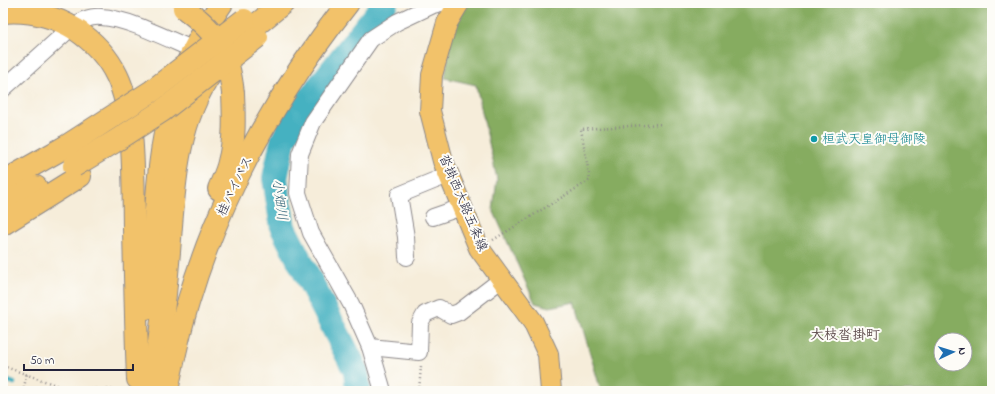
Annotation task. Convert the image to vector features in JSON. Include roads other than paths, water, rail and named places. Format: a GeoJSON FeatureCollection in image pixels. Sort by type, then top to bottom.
{"type":"FeatureCollection","features":[{"type":"Feature","properties":{"kind":"highway"},"geometry":{"type":"LineString","coordinates":[[137,388],[150,286],[161,163],[172,102],[194,50],[222,3]]}},
{"type":"Feature","properties":{"kind":"highway"},"geometry":{"type":"LineString","coordinates":[[3,224],[152,91],[265,3]]}},
{"type":"Feature","properties":{"kind":"highway"},"geometry":{"type":"LineString","coordinates":[[164,365],[166,288],[176,179],[181,146],[187,122],[205,82],[222,58],[238,40],[283,3]]}},
{"type":"Feature","properties":{"kind":"highway"},"geometry":{"type":"LineString","coordinates":[[3,182],[114,150],[298,3]]}},
{"type":"Feature","properties":{"kind":"highway","name":"桂バイパス"},"geometry":{"type":"LineString","coordinates":[[167,391],[164,365],[188,302],[202,259],[227,200],[275,108],[324,33],[348,3]]}},
{"type":"Feature","properties":{"kind":"highway"},"geometry":{"type":"LineString","coordinates":[[137,388],[164,365],[182,289],[229,163],[234,117],[231,72],[227,57],[220,44],[210,31],[197,18],[180,6]]}},
{"type":"Feature","properties":{"kind":"highway"},"geometry":{"type":"LineString","coordinates":[[3,12],[27,12],[47,16],[66,24],[82,34],[97,46],[108,60],[124,93],[131,136],[137,388]]}},
{"type":"Feature","properties":{"kind":"highway"},"geometry":{"type":"LineString","coordinates":[[3,167],[73,163]]}},
{"type":"Feature","properties":{"kind":"highway"},"geometry":{"type":"LineString","coordinates":[[3,205],[73,163]]}},
{"type":"Feature","properties":{"kind":"main road","name":"沓掛西大路五条線"},"geometry":{"type":"LineString","coordinates":[[459,3],[447,23],[432,75],[430,111],[448,175],[479,248],[533,322],[548,354],[551,390]]}},
{"type":"Feature","properties":{"kind":"street"},"geometry":{"type":"LineString","coordinates":[[383,391],[370,347],[351,304],[311,233],[298,193],[300,154],[313,122],[371,39],[397,22],[433,5],[441,3]]}},
{"type":"Feature","properties":{"kind":"street"},"geometry":{"type":"LineString","coordinates":[[83,20],[93,17],[102,17],[125,21],[194,50]]}},
{"type":"Feature","properties":{"kind":"street"},"geometry":{"type":"LineString","coordinates":[[3,89],[64,34]]}},
{"type":"Feature","properties":{"kind":"street"},"geometry":{"type":"LineString","coordinates":[[407,257],[406,237],[399,195],[448,175]]}},
{"type":"Feature","properties":{"kind":"street"},"geometry":{"type":"LineString","coordinates":[[433,217],[462,207]]}},
{"type":"Feature","properties":{"kind":"street"},"geometry":{"type":"LineString","coordinates":[[370,347],[419,352],[420,323],[425,314],[439,308],[452,315],[459,312],[502,279]]}},
{"type":"Feature","properties":{"kind":"waterway","name":"小畑川"},"geometry":{"type":"LineString","coordinates":[[358,391],[356,371],[283,228],[275,178],[283,141],[294,119],[385,3]]}},
{"type":"Feature","properties":{"kind":"waterway"},"geometry":{"type":"LineString","coordinates":[[3,379],[14,383]]}},
{"type":"Feature","properties":{"kind":"place","name":"桓武天皇御母御陵"},"geometry":{"type":"Point","coordinates":[814,139]}},
{"type":"Feature","properties":{"kind":"district","name":"大枝沓掛町"},"geometry":{"type":"Point","coordinates":[845,335]}}]}
